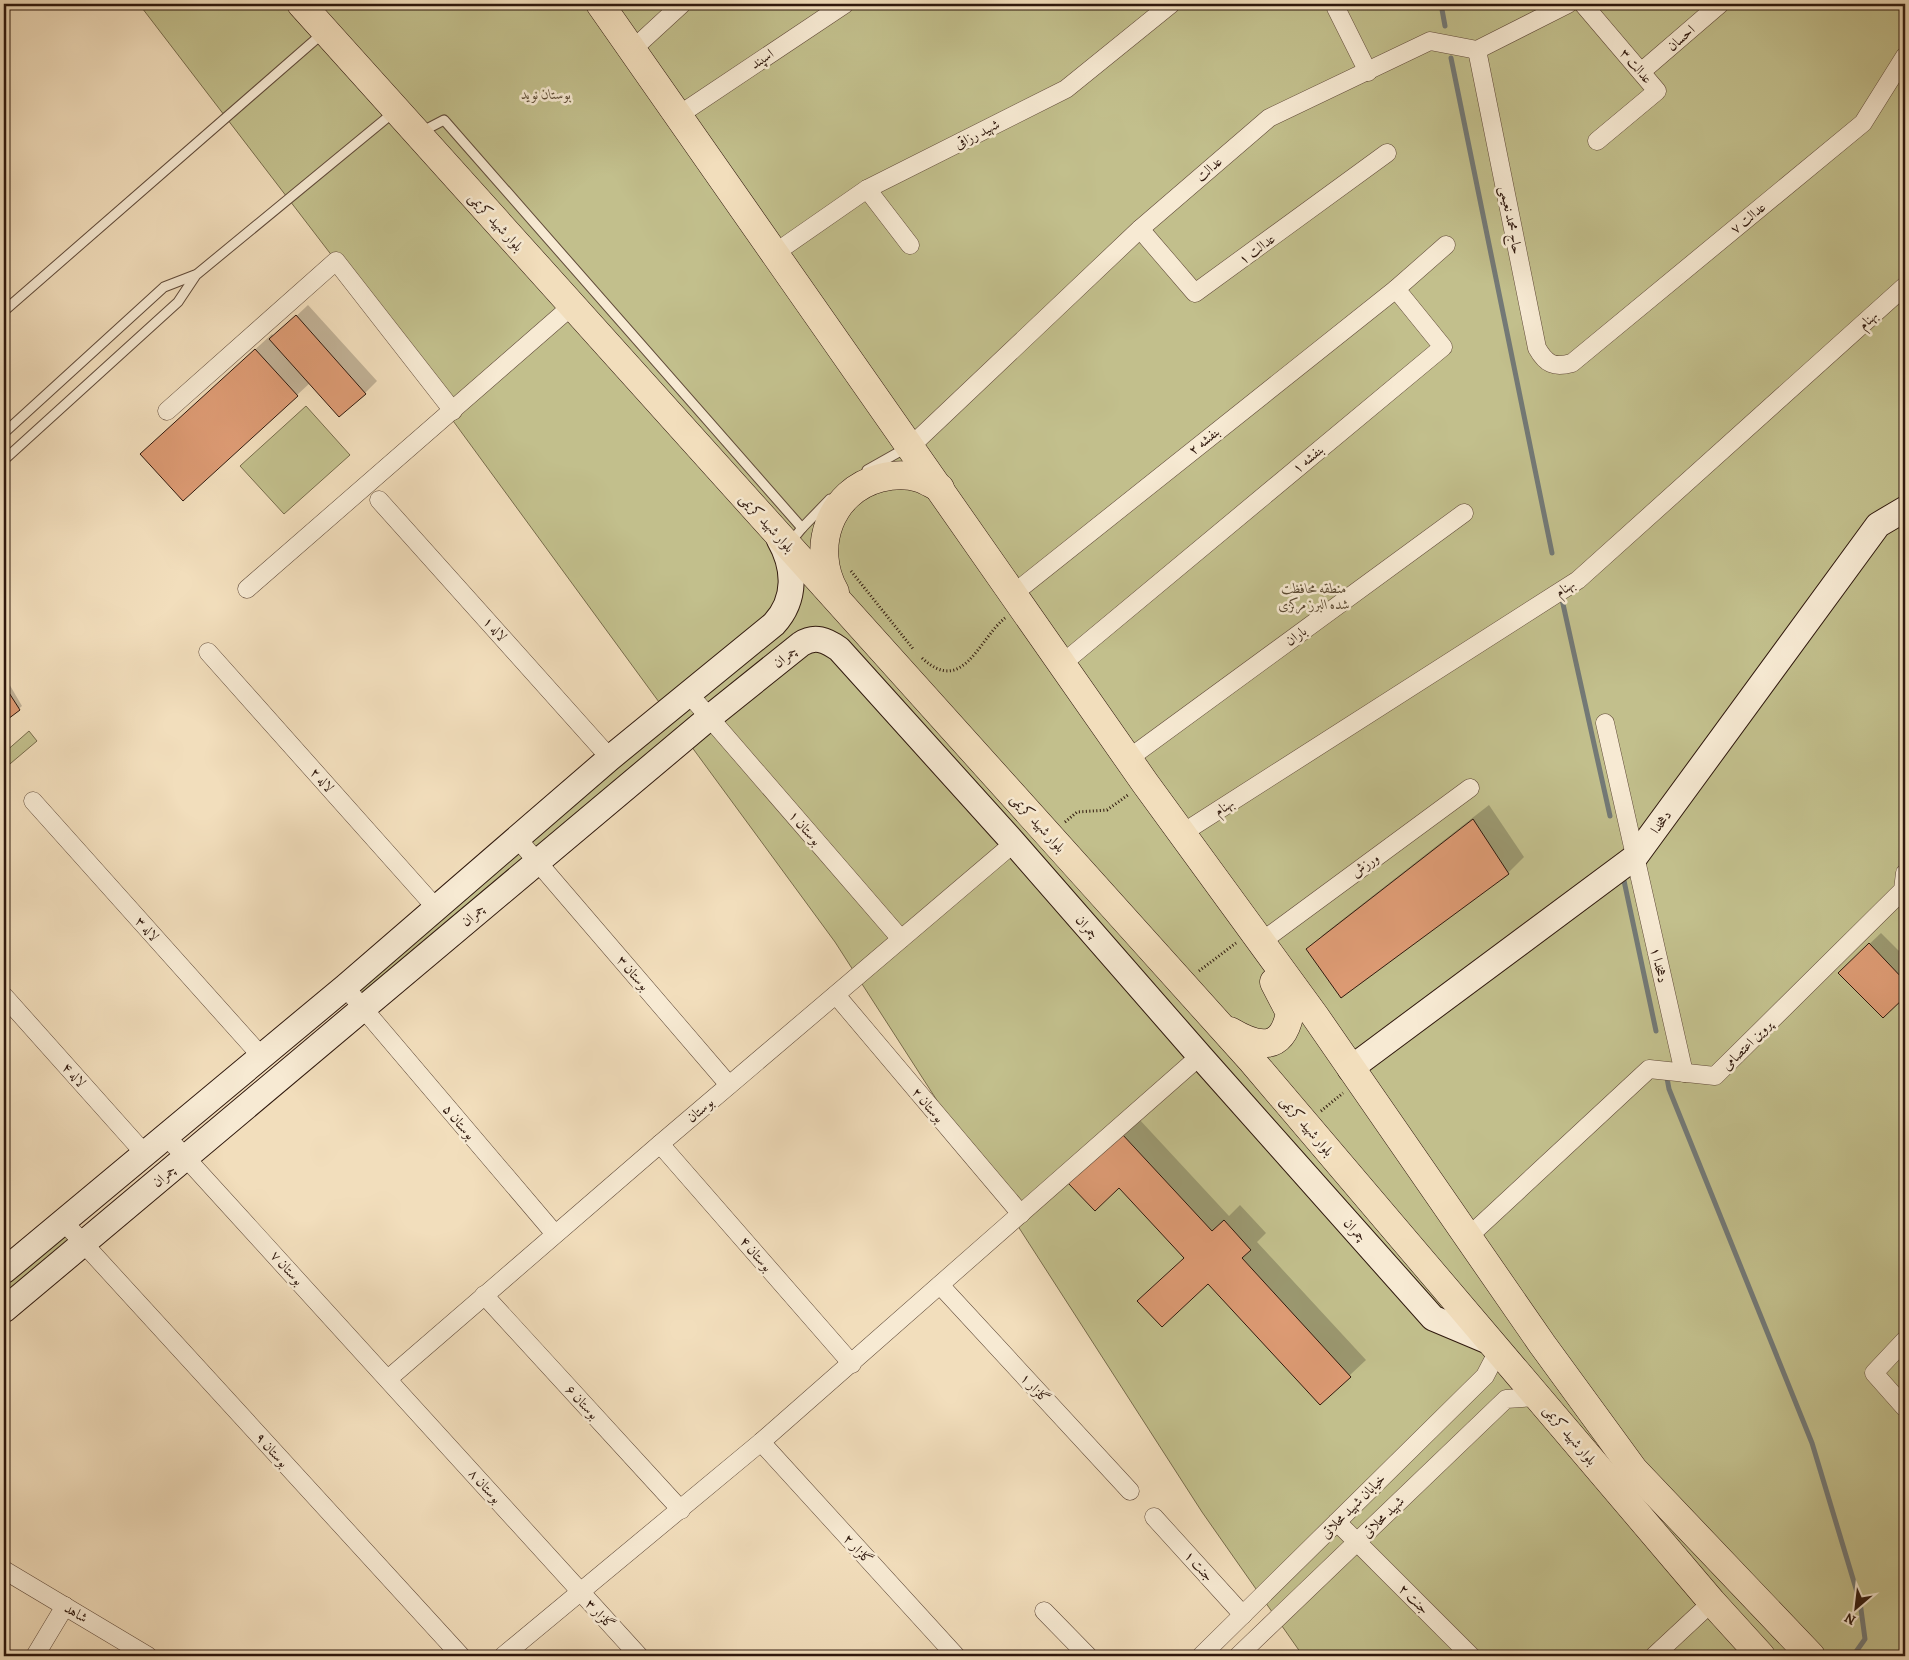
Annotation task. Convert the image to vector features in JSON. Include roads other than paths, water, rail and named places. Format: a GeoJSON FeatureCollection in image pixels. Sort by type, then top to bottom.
{"type":"FeatureCollection","features":[{"type":"Feature","properties":{"kind":"main road","name":"بلوار شهید کریمی"},"geometry":{"type":"LineString","coordinates":[[300,4],[573,305],[788,535],[844,608],[1218,1024],[1712,1602],[1761,1656]]}},
{"type":"Feature","properties":{"kind":"main road","name":"بلوار شهید کریمی"},"geometry":{"type":"LineString","coordinates":[[600,4],[1063,663],[1128,759],[1261,942],[1634,1470],[1811,1656]]}},
{"type":"Feature","properties":{"kind":"main road"},"geometry":{"type":"LineString","coordinates":[[844,608],[831,586],[824,562],[824,537],[832,514],[848,494],[869,481],[893,475],[918,478],[940,488]]}},
{"type":"Feature","properties":{"kind":"main road"},"geometry":{"type":"LineString","coordinates":[[1218,1024],[1247,1041],[1264,1045],[1276,1039],[1287,1030],[1290,1013],[1281,993],[1243,938],[1232,904]]}},
{"type":"Feature","properties":{"kind":"street"},"geometry":{"type":"LineString","coordinates":[[632,50],[682,4]]}},
{"type":"Feature","properties":{"kind":"street","name":"اسپند"},"geometry":{"type":"LineString","coordinates":[[679,115],[846,4]]}},
{"type":"Feature","properties":{"kind":"street","name":"شهید رزاقی"},"geometry":{"type":"LineString","coordinates":[[775,253],[867,189],[1066,89],[1171,4]]}},
{"type":"Feature","properties":{"kind":"street"},"geometry":{"type":"LineString","coordinates":[[1338,4],[1336,8],[1368,72]]}},
{"type":"Feature","properties":{"kind":"street"},"geometry":{"type":"LineString","coordinates":[[1477,50],[1568,4]]}},
{"type":"Feature","properties":{"kind":"street","name":"عدالت ۳"},"geometry":{"type":"LineString","coordinates":[[1583,4],[1657,91],[1597,140]]}},
{"type":"Feature","properties":{"kind":"street","name":"احسان"},"geometry":{"type":"LineString","coordinates":[[1641,72],[1720,4]]}},
{"type":"Feature","properties":{"kind":"street","name":"عدالت"},"geometry":{"type":"LineString","coordinates":[[911,446],[1140,229],[1269,118],[1430,41],[1477,50]]}},
{"type":"Feature","properties":{"kind":"street","name":"حاج محمد نعیمی"},"geometry":{"type":"LineString","coordinates":[[1477,50],[1537,348],[1543,358],[1551,365],[1562,366],[1572,363]]}},
{"type":"Feature","properties":{"kind":"street","name":"۷ عدالت"},"geometry":{"type":"LineString","coordinates":[[1572,363],[1864,123],[1905,56]]}},
{"type":"Feature","properties":{"kind":"street","name":"عدالت ۱"},"geometry":{"type":"LineString","coordinates":[[1140,229],[1195,294],[1387,153]]}},
{"type":"Feature","properties":{"kind":"street"},"geometry":{"type":"LineString","coordinates":[[867,189],[910,245]]}},
{"type":"Feature","properties":{"kind":"street"},"geometry":{"type":"LineString","coordinates":[[1396,289],[1446,245]]}},
{"type":"Feature","properties":{"kind":"street"},"geometry":{"type":"LineString","coordinates":[[167,411],[336,261],[453,411]]}},
{"type":"Feature","properties":{"kind":"street","name":"بهنام"},"geometry":{"type":"LineString","coordinates":[[1182,834],[1578,580],[1905,286]]}},
{"type":"Feature","properties":{"kind":"street","name":"بنفشه ۲"},"geometry":{"type":"LineString","coordinates":[[1017,600],[1396,289]]}},
{"type":"Feature","properties":{"kind":"street","name":"بنفشه ۱"},"geometry":{"type":"LineString","coordinates":[[1063,663],[1444,346],[1396,289]]}},
{"type":"Feature","properties":{"kind":"street"},"geometry":{"type":"LineString","coordinates":[[247,589],[573,305]]}},
{"type":"Feature","properties":{"kind":"street","name":"لاله ۱"},"geometry":{"type":"LineString","coordinates":[[379,500],[610,758]]}},
{"type":"Feature","properties":{"kind":"street","name":"دهخدا"},"geometry":{"type":"LineString","coordinates":[[1350,1069],[1635,857],[1878,525],[1905,510]]}},
{"type":"Feature","properties":{"kind":"street","name":"باران"},"geometry":{"type":"LineString","coordinates":[[1128,759],[1464,513]]}},
{"type":"Feature","properties":{"kind":"street","name":"چمران"},"geometry":{"type":"LineString","coordinates":[[5,1267],[262,1057],[437,908],[516,837],[774,624],[783,612],[790,591],[791,566],[788,555],[788,535]]}},
{"type":"Feature","properties":{"kind":"street","name":"چمران"},"geometry":{"type":"LineString","coordinates":[[4,1310],[364,1009],[536,860],[801,644],[813,639],[824,641],[838,650],[1014,843],[1433,1318],[1494,1347]]}},
{"type":"Feature","properties":{"kind":"street","name":"لاله ۲"},"geometry":{"type":"LineString","coordinates":[[208,652],[437,908]]}},
{"type":"Feature","properties":{"kind":"street","name":"بوستان ۱"},"geometry":{"type":"LineString","coordinates":[[689,694],[901,939]]}},
{"type":"Feature","properties":{"kind":"street","name":"دهخدا ۱"},"geometry":{"type":"LineString","coordinates":[[1605,723],[1684,1073]]}},
{"type":"Feature","properties":{"kind":"street","name":"ورزش"},"geometry":{"type":"LineString","coordinates":[[1261,942],[1470,788]]}},
{"type":"Feature","properties":{"kind":"street","name":"لاله ۳"},"geometry":{"type":"LineString","coordinates":[[33,802],[262,1057]]}},
{"type":"Feature","properties":{"kind":"street","name":"بوستان ۳"},"geometry":{"type":"LineString","coordinates":[[516,837],[729,1085]]}},
{"type":"Feature","properties":{"kind":"street","name":"بوستان"},"geometry":{"type":"LineString","coordinates":[[388,1379],[554,1234],[1014,843]]}},
{"type":"Feature","properties":{"kind":"street","name":"پروین اعتصامی"},"geometry":{"type":"LineString","coordinates":[[1468,1237],[1649,1069],[1715,1076],[1904,889],[1905,873]]}},
{"type":"Feature","properties":{"kind":"street","name":"بوستان ۵"},"geometry":{"type":"LineString","coordinates":[[345,987],[554,1234]]}},
{"type":"Feature","properties":{"kind":"street","name":"بوستان ۲"},"geometry":{"type":"LineString","coordinates":[[836,995],[1021,1214]]}},
{"type":"Feature","properties":{"kind":"street","name":"لاله ۴"},"geometry":{"type":"LineString","coordinates":[[4,996],[145,1154]]}},
{"type":"Feature","properties":{"kind":"street"},"geometry":{"type":"LineString","coordinates":[[503,1656],[581,1594],[852,1364],[1200,1056]]}},
{"type":"Feature","properties":{"kind":"street","name":"بوستان ۷"},"geometry":{"type":"LineString","coordinates":[[166,1136],[388,1379]]}},
{"type":"Feature","properties":{"kind":"street","name":"بوستان ۴"},"geometry":{"type":"LineString","coordinates":[[660,1144],[852,1364]]}},
{"type":"Feature","properties":{"kind":"street","name":"بوستان ۹"},"geometry":{"type":"LineString","coordinates":[[63,1221],[461,1656]]}},
{"type":"Feature","properties":{"kind":"street","name":"گلزار ۱"},"geometry":{"type":"LineString","coordinates":[[940,1286],[1130,1491]]}},
{"type":"Feature","properties":{"kind":"street","name":"بوستان ۶"},"geometry":{"type":"LineString","coordinates":[[484,1295],[681,1510]]}},
{"type":"Feature","properties":{"kind":"street"},"geometry":{"type":"LineString","coordinates":[[1905,1340],[1874,1373],[1905,1408]]}},
{"type":"Feature","properties":{"kind":"street","name":"خیابان شهید محلاتی"},"geometry":{"type":"LineString","coordinates":[[1201,1656],[1485,1376],[1494,1347]]}},
{"type":"Feature","properties":{"kind":"street","name":"بوستان ۸"},"geometry":{"type":"LineString","coordinates":[[388,1379],[581,1594]]}},
{"type":"Feature","properties":{"kind":"street","name":"شهید محلاتی"},"geometry":{"type":"LineString","coordinates":[[1248,1653],[1357,1542],[1506,1399],[1537,1397]]}},
{"type":"Feature","properties":{"kind":"street","name":"گلزار ۲"},"geometry":{"type":"LineString","coordinates":[[761,1442],[956,1656]]}},
{"type":"Feature","properties":{"kind":"street"},"geometry":{"type":"LineString","coordinates":[[1400,1459],[1420,1481]]}},
{"type":"Feature","properties":{"kind":"street","name":"جنت ۱"},"geometry":{"type":"LineString","coordinates":[[1154,1517],[1243,1615]]}},
{"type":"Feature","properties":{"kind":"street","name":"جنت ۲"},"geometry":{"type":"LineString","coordinates":[[1337,1522],[1471,1656]]}},
{"type":"Feature","properties":{"kind":"street","name":"شاهد"},"geometry":{"type":"LineString","coordinates":[[4,1570],[148,1656]]}},
{"type":"Feature","properties":{"kind":"street","name":"گلزار ۳"},"geometry":{"type":"LineString","coordinates":[[581,1594],[639,1656]]}},
{"type":"Feature","properties":{"kind":"street"},"geometry":{"type":"LineString","coordinates":[[1654,1656],[1712,1602]]}},
{"type":"Feature","properties":{"kind":"street"},"geometry":{"type":"LineString","coordinates":[[36,1656],[65,1606]]}},
{"type":"Feature","properties":{"kind":"street"},"geometry":{"type":"LineString","coordinates":[[1044,1611],[1088,1656]]}},
{"type":"Feature","properties":{"kind":"street"},"geometry":{"type":"LineString","coordinates":[[1229,1629],[1248,1653]]}},
{"type":"Feature","properties":{"kind":"lane"},"geometry":{"type":"LineString","coordinates":[[4,311],[325,32]]}},
{"type":"Feature","properties":{"kind":"lane"},"geometry":{"type":"LineString","coordinates":[[4,460],[178,302],[196,275],[396,110]]}},
{"type":"Feature","properties":{"kind":"lane"},"geometry":{"type":"LineString","coordinates":[[417,134],[444,120],[788,535],[839,490]]}},
{"type":"Feature","properties":{"kind":"lane"},"geometry":{"type":"LineString","coordinates":[[4,434],[164,287],[196,275]]}},
{"type":"Feature","properties":{"kind":"lane"},"geometry":{"type":"LineString","coordinates":[[855,477],[911,446]]}},
{"type":"Feature","properties":{"kind":"waterway"},"geometry":{"type":"LineString","coordinates":[[1441,4],[1445,26]]}},
{"type":"Feature","properties":{"kind":"waterway"},"geometry":{"type":"LineString","coordinates":[[1451,58],[1552,553]]}},
{"type":"Feature","properties":{"kind":"waterway"},"geometry":{"type":"LineString","coordinates":[[1561,595],[1610,816]]}},
{"type":"Feature","properties":{"kind":"waterway"},"geometry":{"type":"LineString","coordinates":[[1623,876],[1656,1031]]}},
{"type":"Feature","properties":{"kind":"waterway"},"geometry":{"type":"LineString","coordinates":[[1667,1078],[1669,1089],[1812,1443],[1860,1602],[1865,1639],[1853,1656]]}},
{"type":"Feature","properties":{"kind":"park label","name":"بوستان نوید"},"geometry":{"type":"Point","coordinates":[546,94]}},
{"type":"Feature","properties":{"kind":"park label","name":"منطقه محافظت شده البرز مرکزی"},"geometry":{"type":"Point","coordinates":[1314,596]}}]}
